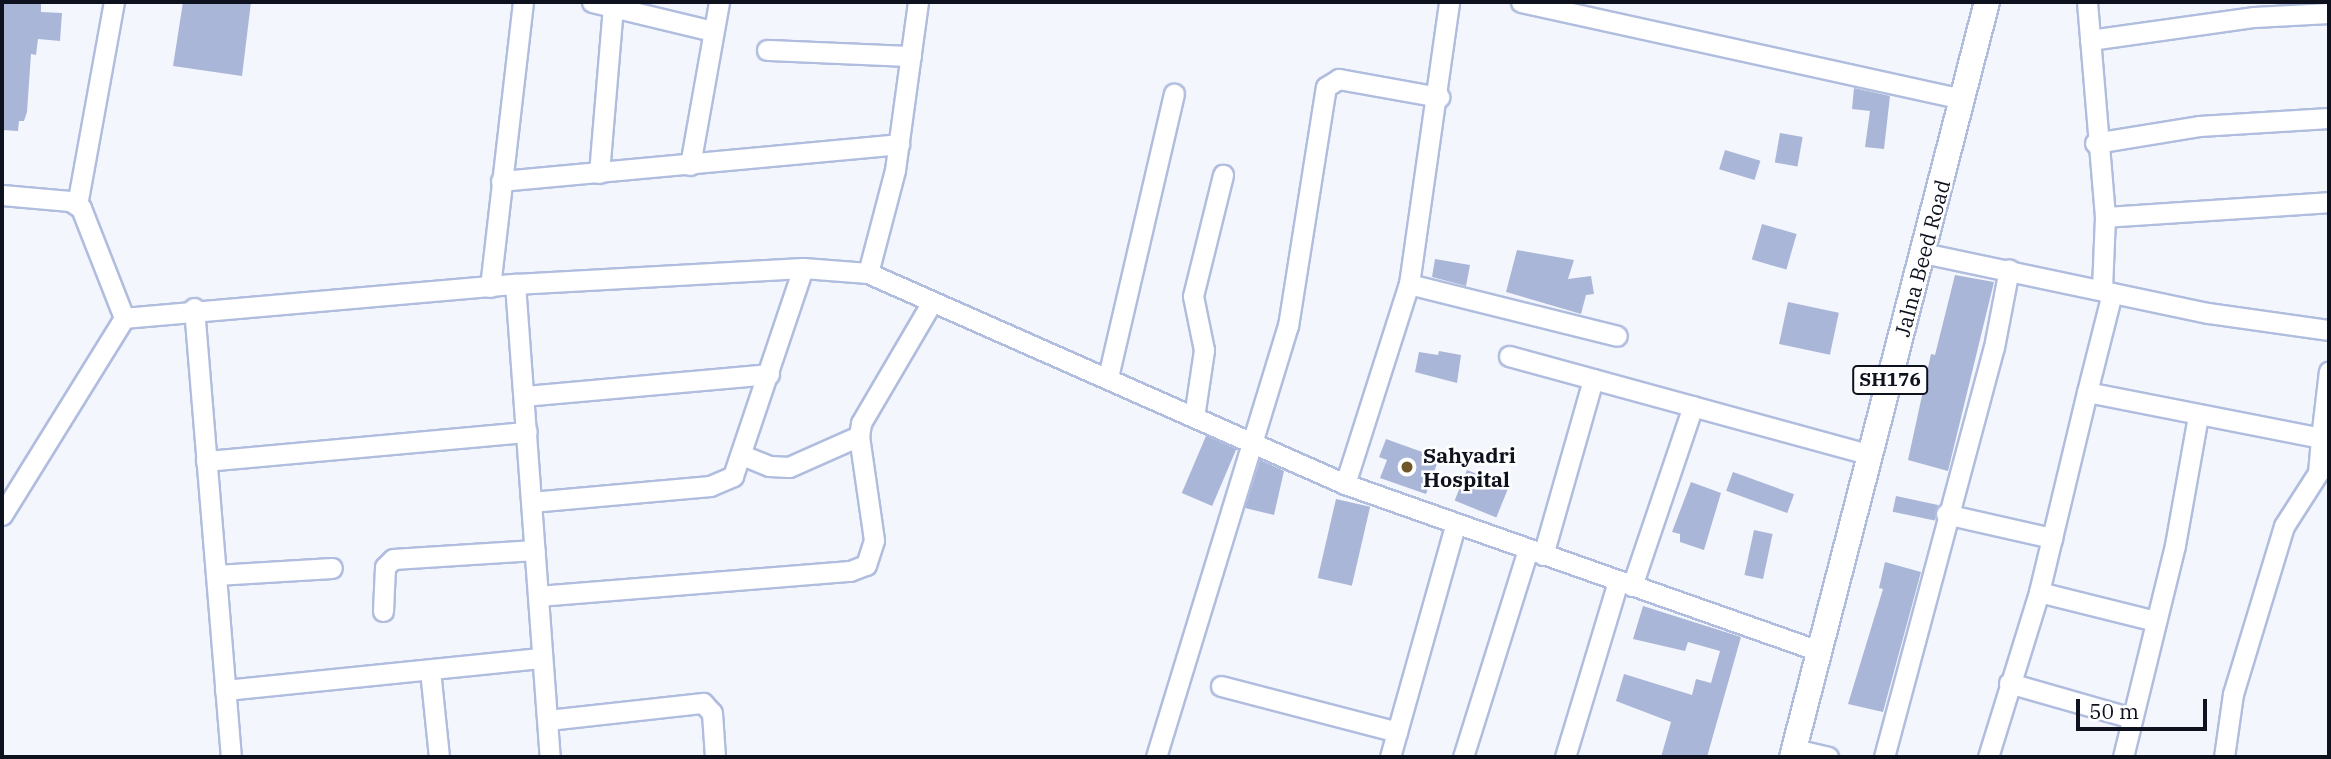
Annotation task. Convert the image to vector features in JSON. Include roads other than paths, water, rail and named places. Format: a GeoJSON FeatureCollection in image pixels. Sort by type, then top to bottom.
{"type":"FeatureCollection","features":[{"type":"Feature","properties":{"kind":"main road","name":"Jalna Beed Road"},"geometry":{"type":"LineString","coordinates":[[1793,753],[1987,2]]}},
{"type":"Feature","properties":{"kind":"street"},"geometry":{"type":"LineString","coordinates":[[77,205],[114,2]]}},
{"type":"Feature","properties":{"kind":"street"},"geometry":{"type":"LineString","coordinates":[[490,286],[523,2]]}},
{"type":"Feature","properties":{"kind":"street"},"geometry":{"type":"LineString","coordinates":[[592,2],[713,31]]}},
{"type":"Feature","properties":{"kind":"street"},"geometry":{"type":"LineString","coordinates":[[690,165],[719,2]]}},
{"type":"Feature","properties":{"kind":"street"},"geometry":{"type":"LineString","coordinates":[[867,273],[899,144],[918,2]]}},
{"type":"Feature","properties":{"kind":"street"},"geometry":{"type":"LineString","coordinates":[[1345,484],[1409,284],[1438,97],[1449,2]]}},
{"type":"Feature","properties":{"kind":"street"},"geometry":{"type":"LineString","coordinates":[[1521,2],[1963,99]]}},
{"type":"Feature","properties":{"kind":"street"},"geometry":{"type":"LineString","coordinates":[[1988,757],[2039,592],[2087,393],[2107,291],[2105,217],[2095,143],[2087,2]]}},
{"type":"Feature","properties":{"kind":"street"},"geometry":{"type":"LineString","coordinates":[[599,173],[614,7]]}},
{"type":"Feature","properties":{"kind":"street"},"geometry":{"type":"LineString","coordinates":[[2090,40],[2255,9],[2329,13]]}},
{"type":"Feature","properties":{"kind":"street"},"geometry":{"type":"LineString","coordinates":[[767,50],[911,55]]}},
{"type":"Feature","properties":{"kind":"street"},"geometry":{"type":"LineString","coordinates":[[1156,757],[1253,444],[1293,301],[1329,82],[1339,79],[1438,97]]}},
{"type":"Feature","properties":{"kind":"street"},"geometry":{"type":"LineString","coordinates":[[1108,377],[1174,94]]}},
{"type":"Feature","properties":{"kind":"street"},"geometry":{"type":"LineString","coordinates":[[2095,143],[2199,126],[2329,118]]}},
{"type":"Feature","properties":{"kind":"street"},"geometry":{"type":"LineString","coordinates":[[501,181],[899,144]]}},
{"type":"Feature","properties":{"kind":"street"},"geometry":{"type":"LineString","coordinates":[[1194,416],[1204,350],[1193,296],[1223,175]]}},
{"type":"Feature","properties":{"kind":"street"},"geometry":{"type":"LineString","coordinates":[[2,195],[77,205],[89,219],[124,318]]}},
{"type":"Feature","properties":{"kind":"street"},"geometry":{"type":"LineString","coordinates":[[2105,217],[2329,202]]}},
{"type":"Feature","properties":{"kind":"street"},"geometry":{"type":"LineString","coordinates":[[1923,253],[2208,313],[2329,330]]}},
{"type":"Feature","properties":{"kind":"street"},"geometry":{"type":"LineString","coordinates":[[124,318],[194,308],[515,284],[803,268],[867,273],[1108,377],[1345,484],[1455,525],[1819,651]]}},
{"type":"Feature","properties":{"kind":"street"},"geometry":{"type":"LineString","coordinates":[[531,502],[710,486],[733,476],[803,268]]}},
{"type":"Feature","properties":{"kind":"street"},"geometry":{"type":"LineString","coordinates":[[1884,757],[1946,514],[1994,347],[2009,269]]}},
{"type":"Feature","properties":{"kind":"street"},"geometry":{"type":"LineString","coordinates":[[515,284],[535,550],[540,658],[550,757]]}},
{"type":"Feature","properties":{"kind":"street"},"geometry":{"type":"LineString","coordinates":[[1409,284],[1617,336]]}},
{"type":"Feature","properties":{"kind":"street"},"geometry":{"type":"LineString","coordinates":[[538,596],[861,569],[871,559],[874,540],[859,436],[866,411],[932,302]]}},
{"type":"Feature","properties":{"kind":"street"},"geometry":{"type":"LineString","coordinates":[[194,308],[231,757]]}},
{"type":"Feature","properties":{"kind":"street"},"geometry":{"type":"LineString","coordinates":[[2,515],[124,318]]}},
{"type":"Feature","properties":{"kind":"street"},"geometry":{"type":"LineString","coordinates":[[1509,356],[1870,455]]}},
{"type":"Feature","properties":{"kind":"street"},"geometry":{"type":"LineString","coordinates":[[2224,757],[2232,694],[2284,526],[2324,479],[2329,371]]}},
{"type":"Feature","properties":{"kind":"street"},"geometry":{"type":"LineString","coordinates":[[524,396],[769,374]]}},
{"type":"Feature","properties":{"kind":"street"},"geometry":{"type":"LineString","coordinates":[[1463,757],[1536,553],[1593,379]]}},
{"type":"Feature","properties":{"kind":"street"},"geometry":{"type":"LineString","coordinates":[[2087,393],[2325,438]]}},
{"type":"Feature","properties":{"kind":"street"},"geometry":{"type":"LineString","coordinates":[[1565,757],[1625,583],[1693,406]]}},
{"type":"Feature","properties":{"kind":"street"},"geometry":{"type":"LineString","coordinates":[[2123,757],[2175,545],[2199,416]]}},
{"type":"Feature","properties":{"kind":"street"},"geometry":{"type":"LineString","coordinates":[[206,461],[527,432]]}},
{"type":"Feature","properties":{"kind":"street"},"geometry":{"type":"LineString","coordinates":[[742,455],[769,466],[789,467],[859,436]]}},
{"type":"Feature","properties":{"kind":"street"},"geometry":{"type":"LineString","coordinates":[[1946,514],[2052,538]]}},
{"type":"Feature","properties":{"kind":"street"},"geometry":{"type":"LineString","coordinates":[[1390,757],[1455,525]]}},
{"type":"Feature","properties":{"kind":"street"},"geometry":{"type":"LineString","coordinates":[[383,611],[385,568],[393,559],[535,550]]}},
{"type":"Feature","properties":{"kind":"street"},"geometry":{"type":"LineString","coordinates":[[216,575],[332,568]]}},
{"type":"Feature","properties":{"kind":"street"},"geometry":{"type":"LineString","coordinates":[[2039,592],[2155,621]]}},
{"type":"Feature","properties":{"kind":"street"},"geometry":{"type":"LineString","coordinates":[[225,690],[540,658]]}},
{"type":"Feature","properties":{"kind":"street"},"geometry":{"type":"LineString","coordinates":[[430,670],[439,757]]}},
{"type":"Feature","properties":{"kind":"street"},"geometry":{"type":"LineString","coordinates":[[2009,683],[2132,718]]}},
{"type":"Feature","properties":{"kind":"street"},"geometry":{"type":"LineString","coordinates":[[1221,687],[1397,732]]}},
{"type":"Feature","properties":{"kind":"street"},"geometry":{"type":"LineString","coordinates":[[548,720],[703,703],[712,713],[715,757]]}},
{"type":"Feature","properties":{"kind":"street"},"geometry":{"type":"LineString","coordinates":[[1793,753],[1828,757]]}},
{"type":"Feature","properties":{"kind":"place","name":"Sahyadri Hospital"},"geometry":{"type":"Point","coordinates":[1407,467]}}]}
